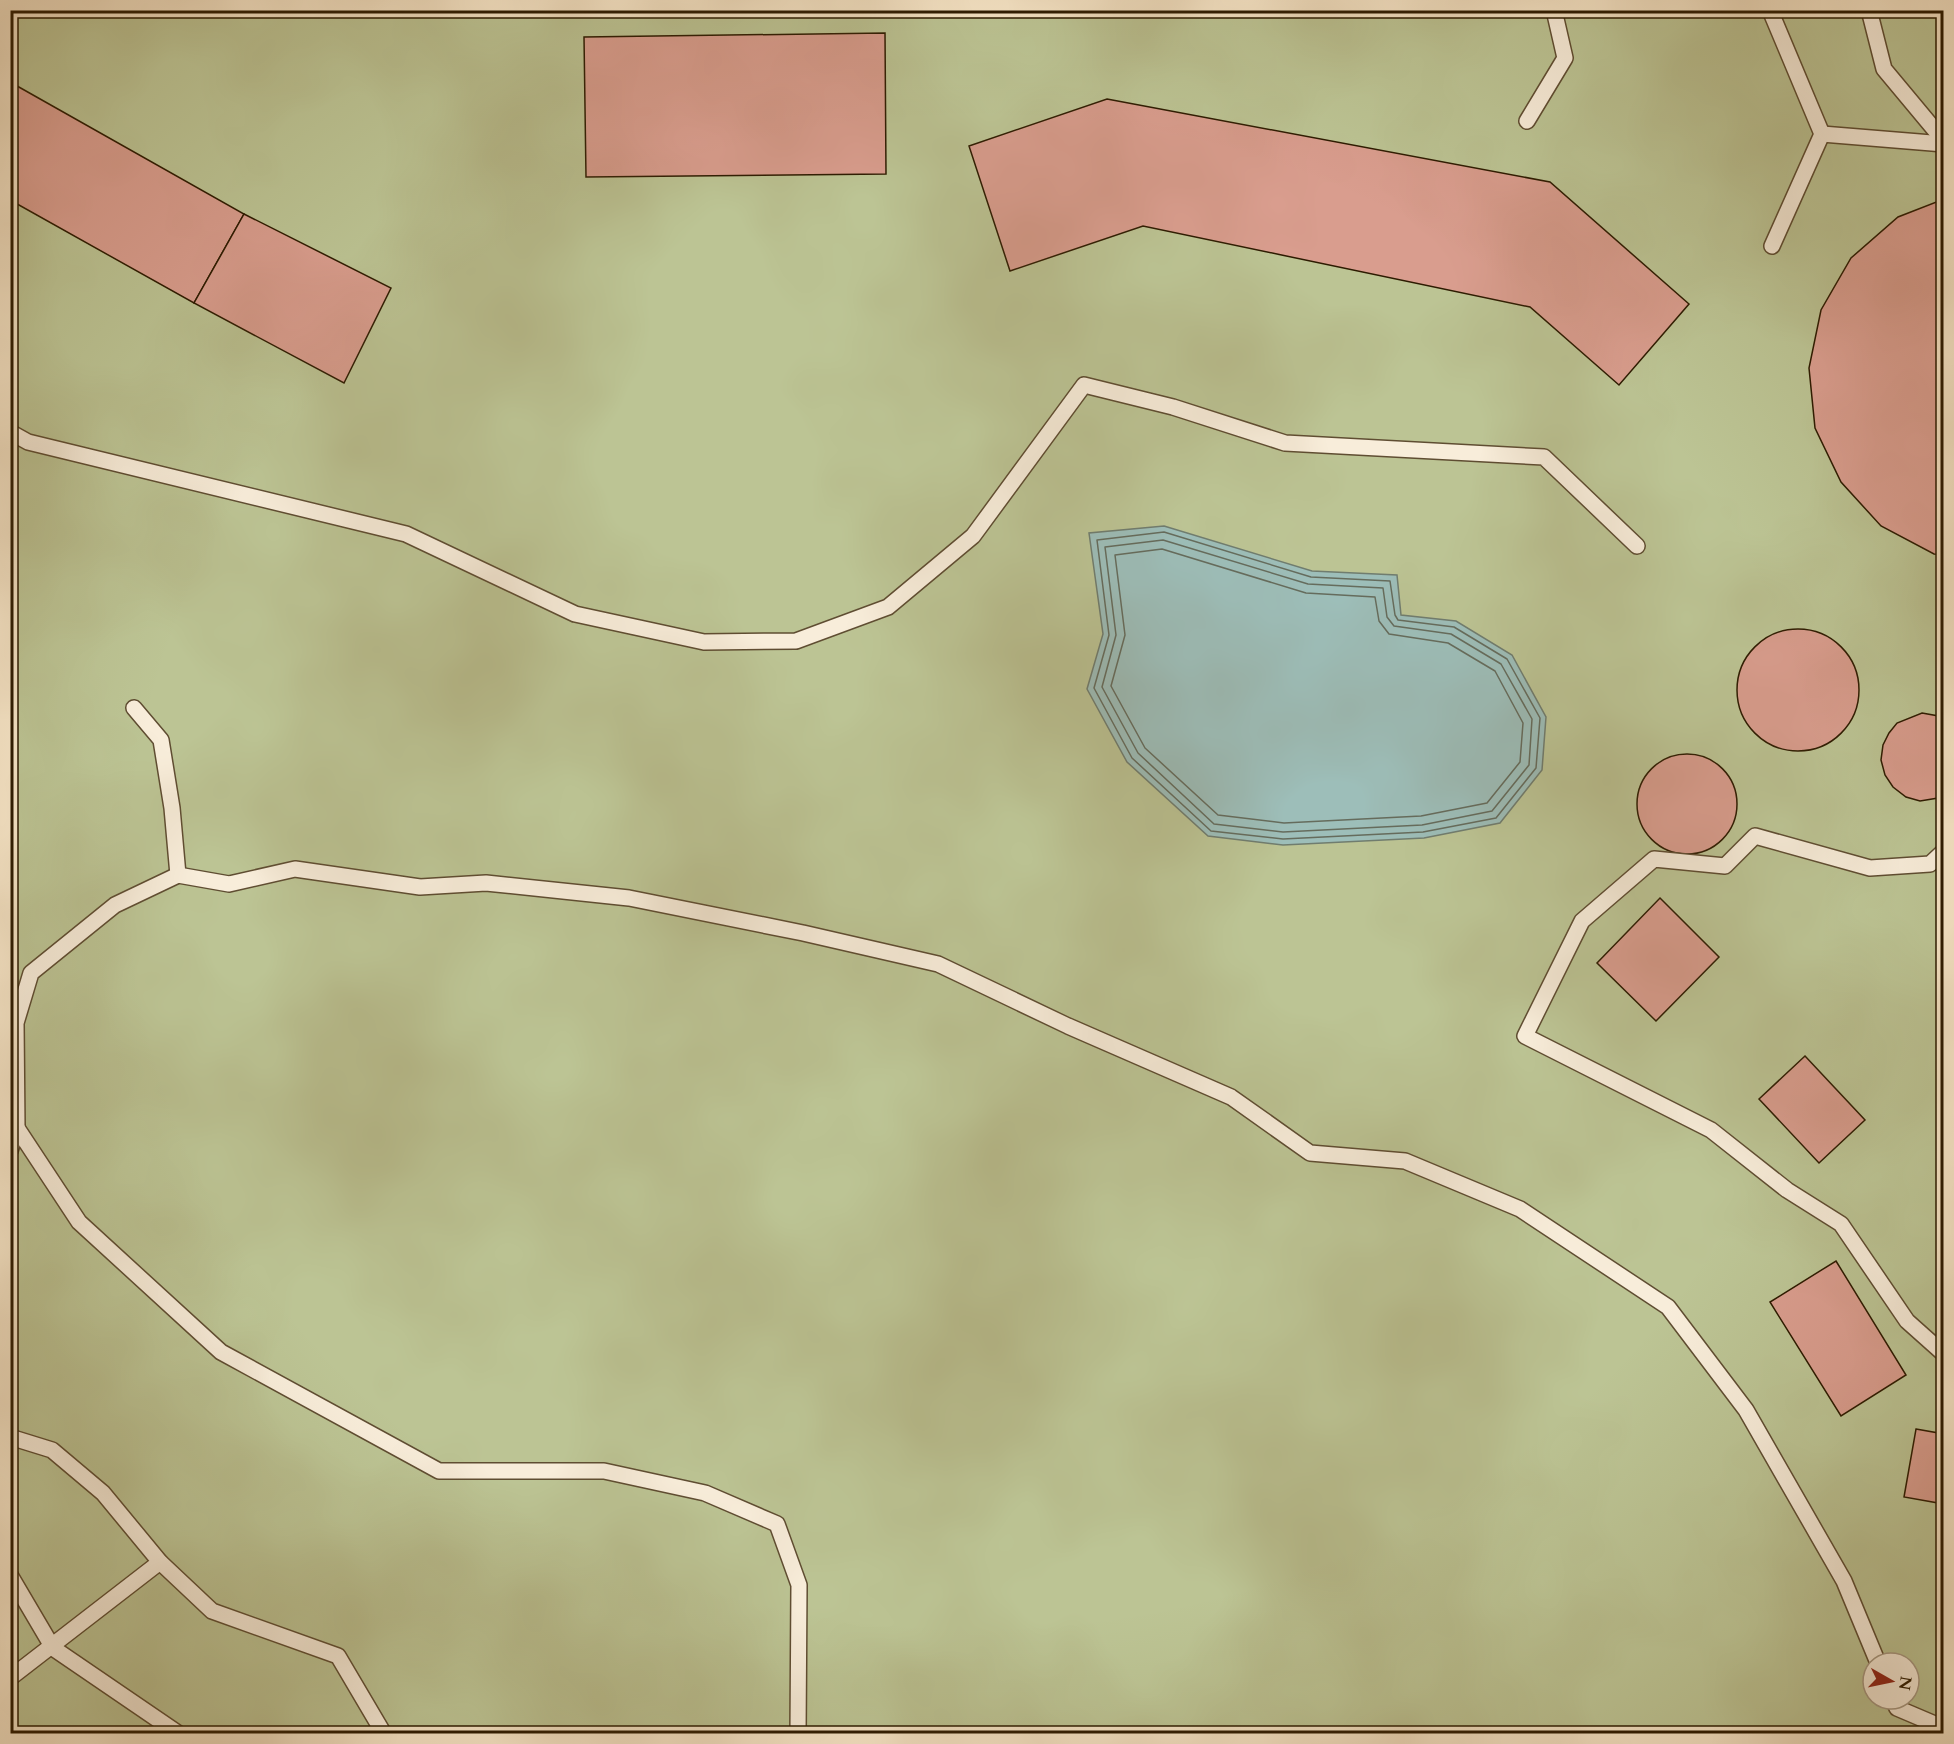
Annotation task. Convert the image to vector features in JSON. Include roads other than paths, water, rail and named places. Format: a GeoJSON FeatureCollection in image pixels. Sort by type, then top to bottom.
{"type":"FeatureCollection","features":[{"type":"Feature","properties":{"kind":"lane"},"geometry":{"type":"LineString","coordinates":[[1527,121],[1565,58],[1554,10]]}},
{"type":"Feature","properties":{"kind":"lane"},"geometry":{"type":"LineString","coordinates":[[1770,10],[1822,134],[1772,246]]}},
{"type":"Feature","properties":{"kind":"lane"},"geometry":{"type":"LineString","coordinates":[[1869,10],[1884,69],[1944,143]]}},
{"type":"Feature","properties":{"kind":"lane"},"geometry":{"type":"LineString","coordinates":[[1822,134],[1944,143]]}},
{"type":"Feature","properties":{"kind":"lane"},"geometry":{"type":"LineString","coordinates":[[10,432],[28,442],[406,534],[575,614],[704,642],[796,641],[888,607],[973,536],[1084,384],[1173,406],[1285,443],[1544,457],[1637,546]]}},
{"type":"Feature","properties":{"kind":"lane"},"geometry":{"type":"LineString","coordinates":[[134,708],[161,740],[172,808],[178,875]]}},
{"type":"Feature","properties":{"kind":"lane"},"geometry":{"type":"LineString","coordinates":[[1944,851],[1930,864],[1870,868],[1755,837],[1725,866],[1654,859],[1582,921],[1525,1036],[1711,1130],[1787,1190],[1841,1224],[1907,1321],[1944,1354]]}},
{"type":"Feature","properties":{"kind":"lane"},"geometry":{"type":"LineString","coordinates":[[10,1151],[14,1126],[13,1023],[31,973],[115,905],[178,875],[229,884],[295,869],[420,887],[486,883],[629,898],[938,964],[1068,1026],[1231,1097],[1310,1154],[1404,1161],[1520,1209],[1668,1307],[1746,1410],[1844,1581],[1873,1651]]}},
{"type":"Feature","properties":{"kind":"lane"},"geometry":{"type":"LineString","coordinates":[[14,1126],[79,1222],[221,1352],[440,1471],[604,1471],[705,1493],[777,1524],[799,1585],[798,1734]]}},
{"type":"Feature","properties":{"kind":"lane"},"geometry":{"type":"LineString","coordinates":[[10,1437],[52,1450],[103,1493],[160,1562],[212,1611],[338,1656],[384,1734]]}},
{"type":"Feature","properties":{"kind":"lane"},"geometry":{"type":"LineString","coordinates":[[10,1678],[52,1648],[160,1562]]}},
{"type":"Feature","properties":{"kind":"lane"},"geometry":{"type":"LineString","coordinates":[[10,1575],[52,1648],[179,1734]]}},
{"type":"Feature","properties":{"kind":"lane"},"geometry":{"type":"LineString","coordinates":[[1904,1711],[1944,1728]]}},
{"type":"Feature","properties":{"kind":"water"},"geometry":{"type":"Polygon","coordinates":[[[1164,526],[1312,571],[1397,575],[1401,615],[1456,621],[1512,655],[1546,717],[1542,770],[1500,823],[1424,838],[1283,845],[1208,836],[1127,762],[1087,689],[1103,634],[1089,533],[1164,526]]]}}]}
